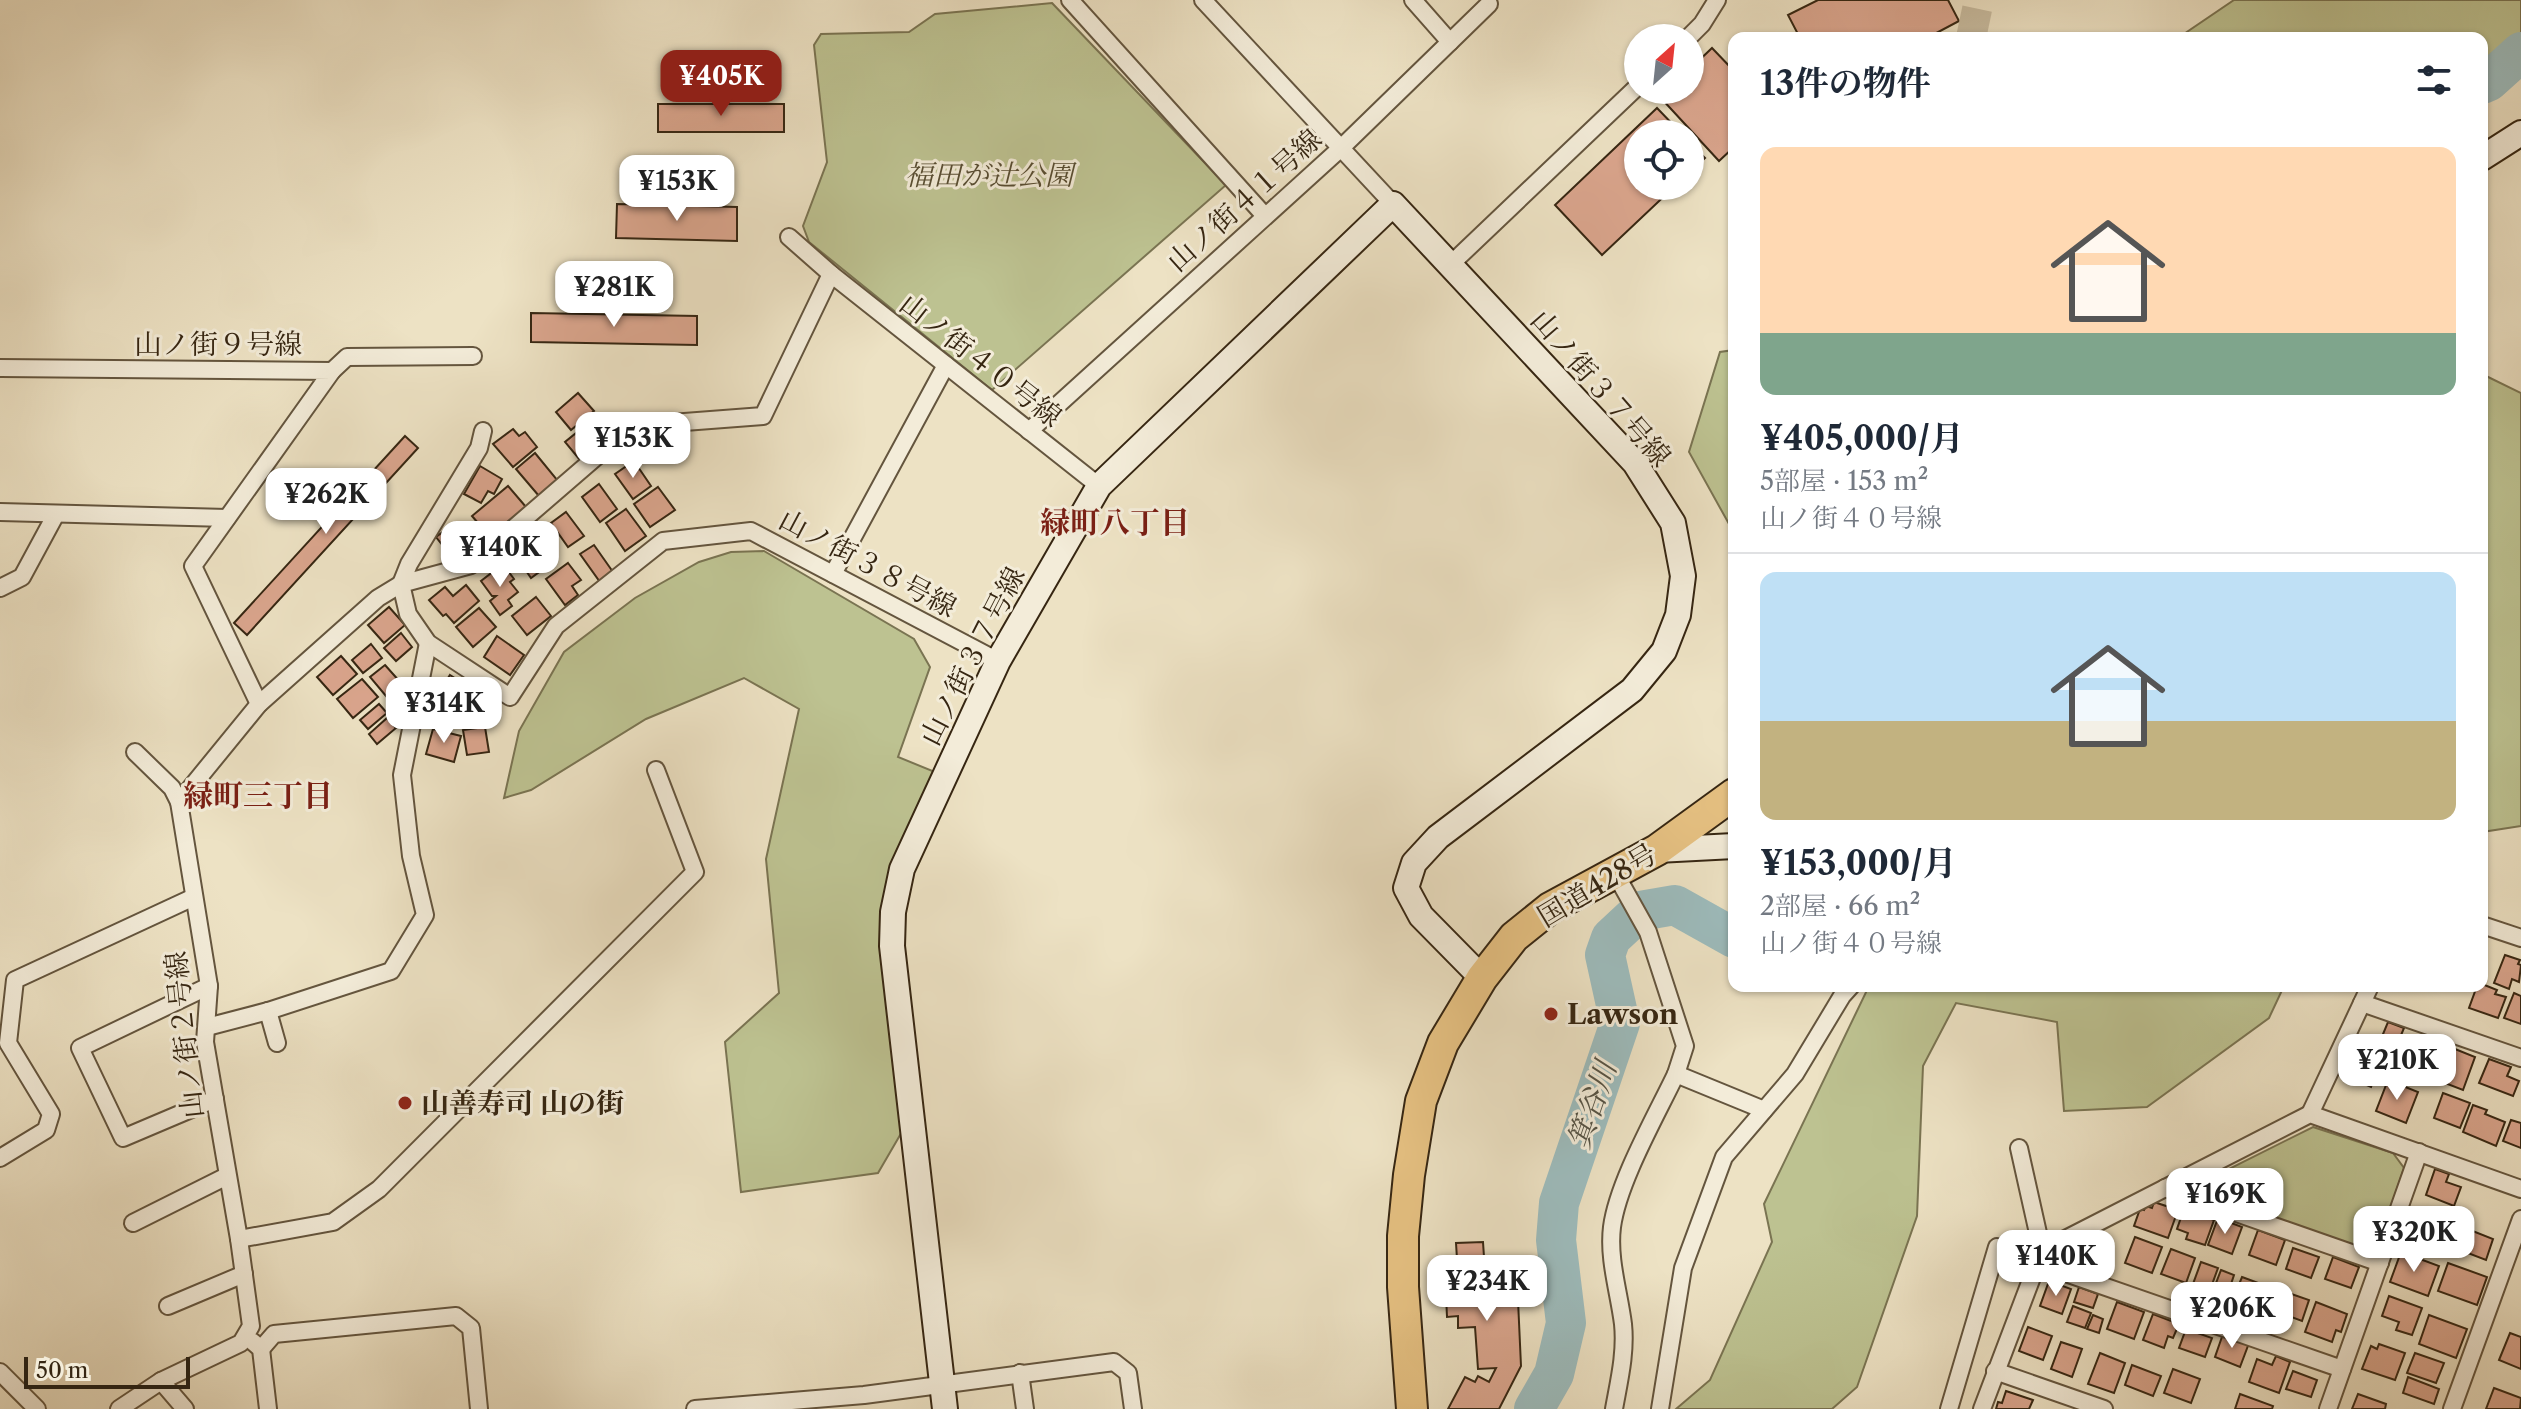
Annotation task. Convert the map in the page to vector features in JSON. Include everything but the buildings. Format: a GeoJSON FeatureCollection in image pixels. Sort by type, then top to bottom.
{"type":"FeatureCollection","features":[{"type":"Feature","properties":{"kind":"highway","name":"国道428号"},"geometry":{"type":"LineString","coordinates":[[1412,1409],[1403,1287],[1403,1236],[1421,1101],[1443,1043],[1482,978],[1514,937],[1550,908],[1621,885],[1657,850],[1728,798]]}},
{"type":"Feature","properties":{"kind":"street"},"geometry":{"type":"LineString","coordinates":[[1070,0],[1265,216]]}},
{"type":"Feature","properties":{"kind":"street"},"geometry":{"type":"LineString","coordinates":[[1413,0],[1450,42]]}},
{"type":"Feature","properties":{"kind":"street"},"geometry":{"type":"LineString","coordinates":[[1702,24],[1717,0]]}},
{"type":"Feature","properties":{"kind":"street","name":"山ノ街３７号線"},"geometry":{"type":"LineString","coordinates":[[1209,2],[1635,463],[1673,523],[1683,576],[1678,615],[1664,651],[1632,690],[1438,837],[1414,863],[1406,888],[1421,916],[1482,978]]}},
{"type":"Feature","properties":{"kind":"street","name":"山ノ街４１号線"},"geometry":{"type":"LineString","coordinates":[[1029,431],[1341,148],[1489,4]]}},
{"type":"Feature","properties":{"kind":"street"},"geometry":{"type":"LineString","coordinates":[[1450,265],[1624,99]]}},
{"type":"Feature","properties":{"kind":"street"},"geometry":{"type":"LineString","coordinates":[[2488,154],[2521,133]]}},
{"type":"Feature","properties":{"kind":"street","name":"山ノ街３７号線"},"geometry":{"type":"LineString","coordinates":[[943,1397],[892,946],[893,912],[902,869],[998,661],[1099,486],[1393,204]]}},
{"type":"Feature","properties":{"kind":"street","name":"山ノ街４０号線"},"geometry":{"type":"LineString","coordinates":[[789,237],[831,274],[1099,486]]}},
{"type":"Feature","properties":{"kind":"street"},"geometry":{"type":"LineString","coordinates":[[135,752],[172,788],[179,802],[259,704],[378,598],[401,584],[471,565],[632,426],[763,416],[831,274]]}},
{"type":"Feature","properties":{"kind":"street"},"geometry":{"type":"LineString","coordinates":[[332,371],[347,357],[473,356]]}},
{"type":"Feature","properties":{"kind":"street"},"geometry":{"type":"LineString","coordinates":[[833,574],[946,365]]}},
{"type":"Feature","properties":{"kind":"street","name":"山ノ街９号線"},"geometry":{"type":"LineString","coordinates":[[0,368],[332,371]]}},
{"type":"Feature","properties":{"kind":"street","name":"山ノ街９号線"},"geometry":{"type":"LineString","coordinates":[[259,704],[193,566],[332,371]]}},
{"type":"Feature","properties":{"kind":"street"},"geometry":{"type":"LineString","coordinates":[[401,584],[409,564],[479,448],[483,431]]}},
{"type":"Feature","properties":{"kind":"street"},"geometry":{"type":"LineString","coordinates":[[0,512],[227,518]]}},
{"type":"Feature","properties":{"kind":"street"},"geometry":{"type":"LineString","coordinates":[[0,588],[22,577],[56,514]]}},
{"type":"Feature","properties":{"kind":"street","name":"山ノ街３８号線"},"geometry":{"type":"LineString","coordinates":[[401,584],[408,614],[428,643],[510,697],[556,626],[663,541],[751,531],[998,661]]}},
{"type":"Feature","properties":{"kind":"street"},"geometry":{"type":"LineString","coordinates":[[207,1027],[268,1011],[391,971],[425,915],[411,856],[402,775],[428,643]]}},
{"type":"Feature","properties":{"kind":"street"},"geometry":{"type":"LineString","coordinates":[[239,1239],[333,1222],[379,1189],[695,872],[656,770]]}},
{"type":"Feature","properties":{"kind":"street","name":"山ノ街２号線"},"geometry":{"type":"LineString","coordinates":[[179,802],[209,986],[205,1042],[244,1274],[251,1326],[246,1335]]}},
{"type":"Feature","properties":{"kind":"street"},"geometry":{"type":"LineString","coordinates":[[1657,850],[1728,846]]}},
{"type":"Feature","properties":{"kind":"street"},"geometry":{"type":"LineString","coordinates":[[1614,1409],[1623,1356],[1623,1325],[1614,1276],[1612,1227],[1623,1188],[1676,1074],[1685,1046],[1648,932],[1621,885]]}},
{"type":"Feature","properties":{"kind":"street"},"geometry":{"type":"LineString","coordinates":[[0,1158],[46,1130],[51,1114],[8,1043],[15,980],[194,897]]}},
{"type":"Feature","properties":{"kind":"street"},"geometry":{"type":"LineString","coordinates":[[2488,926],[2519,934]]}},
{"type":"Feature","properties":{"kind":"street"},"geometry":{"type":"LineString","coordinates":[[209,986],[80,1048],[123,1138],[215,1099]]}},
{"type":"Feature","properties":{"kind":"street"},"geometry":{"type":"LineString","coordinates":[[1660,1409],[1683,1268],[1724,1157],[1795,1074],[1846,992]]}},
{"type":"Feature","properties":{"kind":"street"},"geometry":{"type":"LineString","coordinates":[[1982,1409],[2042,1251],[2310,1114],[2367,992]]}},
{"type":"Feature","properties":{"kind":"street"},"geometry":{"type":"LineString","coordinates":[[2362,1003],[2521,1058]]}},
{"type":"Feature","properties":{"kind":"street"},"geometry":{"type":"LineString","coordinates":[[268,1011],[277,1043]]}},
{"type":"Feature","properties":{"kind":"street"},"geometry":{"type":"LineString","coordinates":[[1676,1074],[1764,1110]]}},
{"type":"Feature","properties":{"kind":"street"},"geometry":{"type":"LineString","coordinates":[[2310,1114],[2521,1189]]}},
{"type":"Feature","properties":{"kind":"street"},"geometry":{"type":"LineString","coordinates":[[2019,1148],[2042,1251],[2057,1270],[2342,1369]]}},
{"type":"Feature","properties":{"kind":"street"},"geometry":{"type":"LineString","coordinates":[[2328,1409],[2419,1152]]}},
{"type":"Feature","properties":{"kind":"street"},"geometry":{"type":"LineString","coordinates":[[133,1223],[227,1176]]}},
{"type":"Feature","properties":{"kind":"street"},"geometry":{"type":"LineString","coordinates":[[2165,1188],[2380,1263]]}},
{"type":"Feature","properties":{"kind":"street"},"geometry":{"type":"LineString","coordinates":[[2452,1409],[2521,1219]]}},
{"type":"Feature","properties":{"kind":"street"},"geometry":{"type":"LineString","coordinates":[[1949,1409],[1997,1247]]}},
{"type":"Feature","properties":{"kind":"street"},"geometry":{"type":"LineString","coordinates":[[168,1306],[244,1274]]}},
{"type":"Feature","properties":{"kind":"street"},"geometry":{"type":"LineString","coordinates":[[261,1349],[274,1334],[456,1316],[471,1328],[479,1409]]}},
{"type":"Feature","properties":{"kind":"street"},"geometry":{"type":"LineString","coordinates":[[119,1409],[161,1381],[241,1343],[246,1335],[261,1349],[268,1409]]}},
{"type":"Feature","properties":{"kind":"street"},"geometry":{"type":"LineString","coordinates":[[695,1409],[943,1397],[1020,1373],[1114,1362],[1128,1373],[1133,1409]]}},
{"type":"Feature","properties":{"kind":"street"},"geometry":{"type":"LineString","coordinates":[[1995,1371],[2104,1409]]}},
{"type":"Feature","properties":{"kind":"street"},"geometry":{"type":"LineString","coordinates":[[0,1372],[37,1409]]}},
{"type":"Feature","properties":{"kind":"street"},"geometry":{"type":"LineString","coordinates":[[1020,1373],[1025,1409]]}},
{"type":"Feature","properties":{"kind":"street"},"geometry":{"type":"LineString","coordinates":[[161,1381],[185,1409]]}},
{"type":"Feature","properties":{"kind":"green space"},"geometry":{"type":"Polygon","coordinates":[[[2234,0],[2521,0],[2521,43],[2497,90],[2488,97],[2488,32],[2187,32],[2234,0]]]}},
{"type":"Feature","properties":{"kind":"green space","name":"福田が辻公園"},"geometry":{"type":"Polygon","coordinates":[[[1052,3],[1226,185],[992,390],[809,242],[803,226],[827,162],[814,45],[821,34],[909,32],[935,14],[1052,3]]]}},
{"type":"Feature","properties":{"kind":"green space"},"geometry":{"type":"Polygon","coordinates":[[[1728,351],[1728,522],[1689,452],[1720,352],[1728,351]]]}},
{"type":"Feature","properties":{"kind":"green space"},"geometry":{"type":"Polygon","coordinates":[[[2488,377],[2521,393],[2521,826],[2488,831],[2488,377]]]}},
{"type":"Feature","properties":{"kind":"green space"},"geometry":{"type":"Polygon","coordinates":[[[764,551],[914,639],[930,667],[898,757],[935,772],[892,882],[903,1130],[878,1173],[741,1192],[725,1042],[779,993],[766,859],[799,709],[744,678],[646,719],[531,790],[504,798],[519,731],[564,652],[635,598],[699,562],[731,552],[764,551]]]}},
{"type":"Feature","properties":{"kind":"green space"},"geometry":{"type":"Polygon","coordinates":[[[1866,992],[2281,992],[2269,1018],[2147,1107],[2064,1111],[2057,1022],[1956,1003],[1923,1066],[1917,1216],[1857,1387],[1832,1409],[1676,1409],[1710,1380],[1772,1242],[1764,1204],[1866,992]]]}},
{"type":"Feature","properties":{"kind":"green space"},"geometry":{"type":"Polygon","coordinates":[[[2313,1127],[2393,1153],[2404,1168],[2378,1245],[2361,1249],[2199,1192],[2203,1182],[2313,1127]]]}},
{"type":"Feature","properties":{"kind":"waterway","name":"箕谷川"},"geometry":{"type":"LineString","coordinates":[[2488,81],[2521,52]]}},
{"type":"Feature","properties":{"kind":"waterway","name":"箕谷川"},"geometry":{"type":"LineString","coordinates":[[1534,1409],[1554,1374],[1566,1323],[1556,1240],[1559,1203],[1620,1023],[1605,955],[1611,938],[1640,911],[1675,905],[1728,935]]}},
{"type":"Feature","properties":{"kind":"tunnel"},"geometry":{"type":"LineString","coordinates":[[1972,32],[1979,0]]}},
{"type":"Feature","properties":{"kind":"place","name":"Lawson"},"geometry":{"type":"Point","coordinates":[1551,1014]}},
{"type":"Feature","properties":{"kind":"place","name":"山善寿司 山の街"},"geometry":{"type":"Point","coordinates":[405,1103]}},
{"type":"Feature","properties":{"kind":"district","name":"緑町八丁目"},"geometry":{"type":"Point","coordinates":[1115,522]}},
{"type":"Feature","properties":{"kind":"district","name":"緑町三丁目"},"geometry":{"type":"Point","coordinates":[258,795]}}]}
